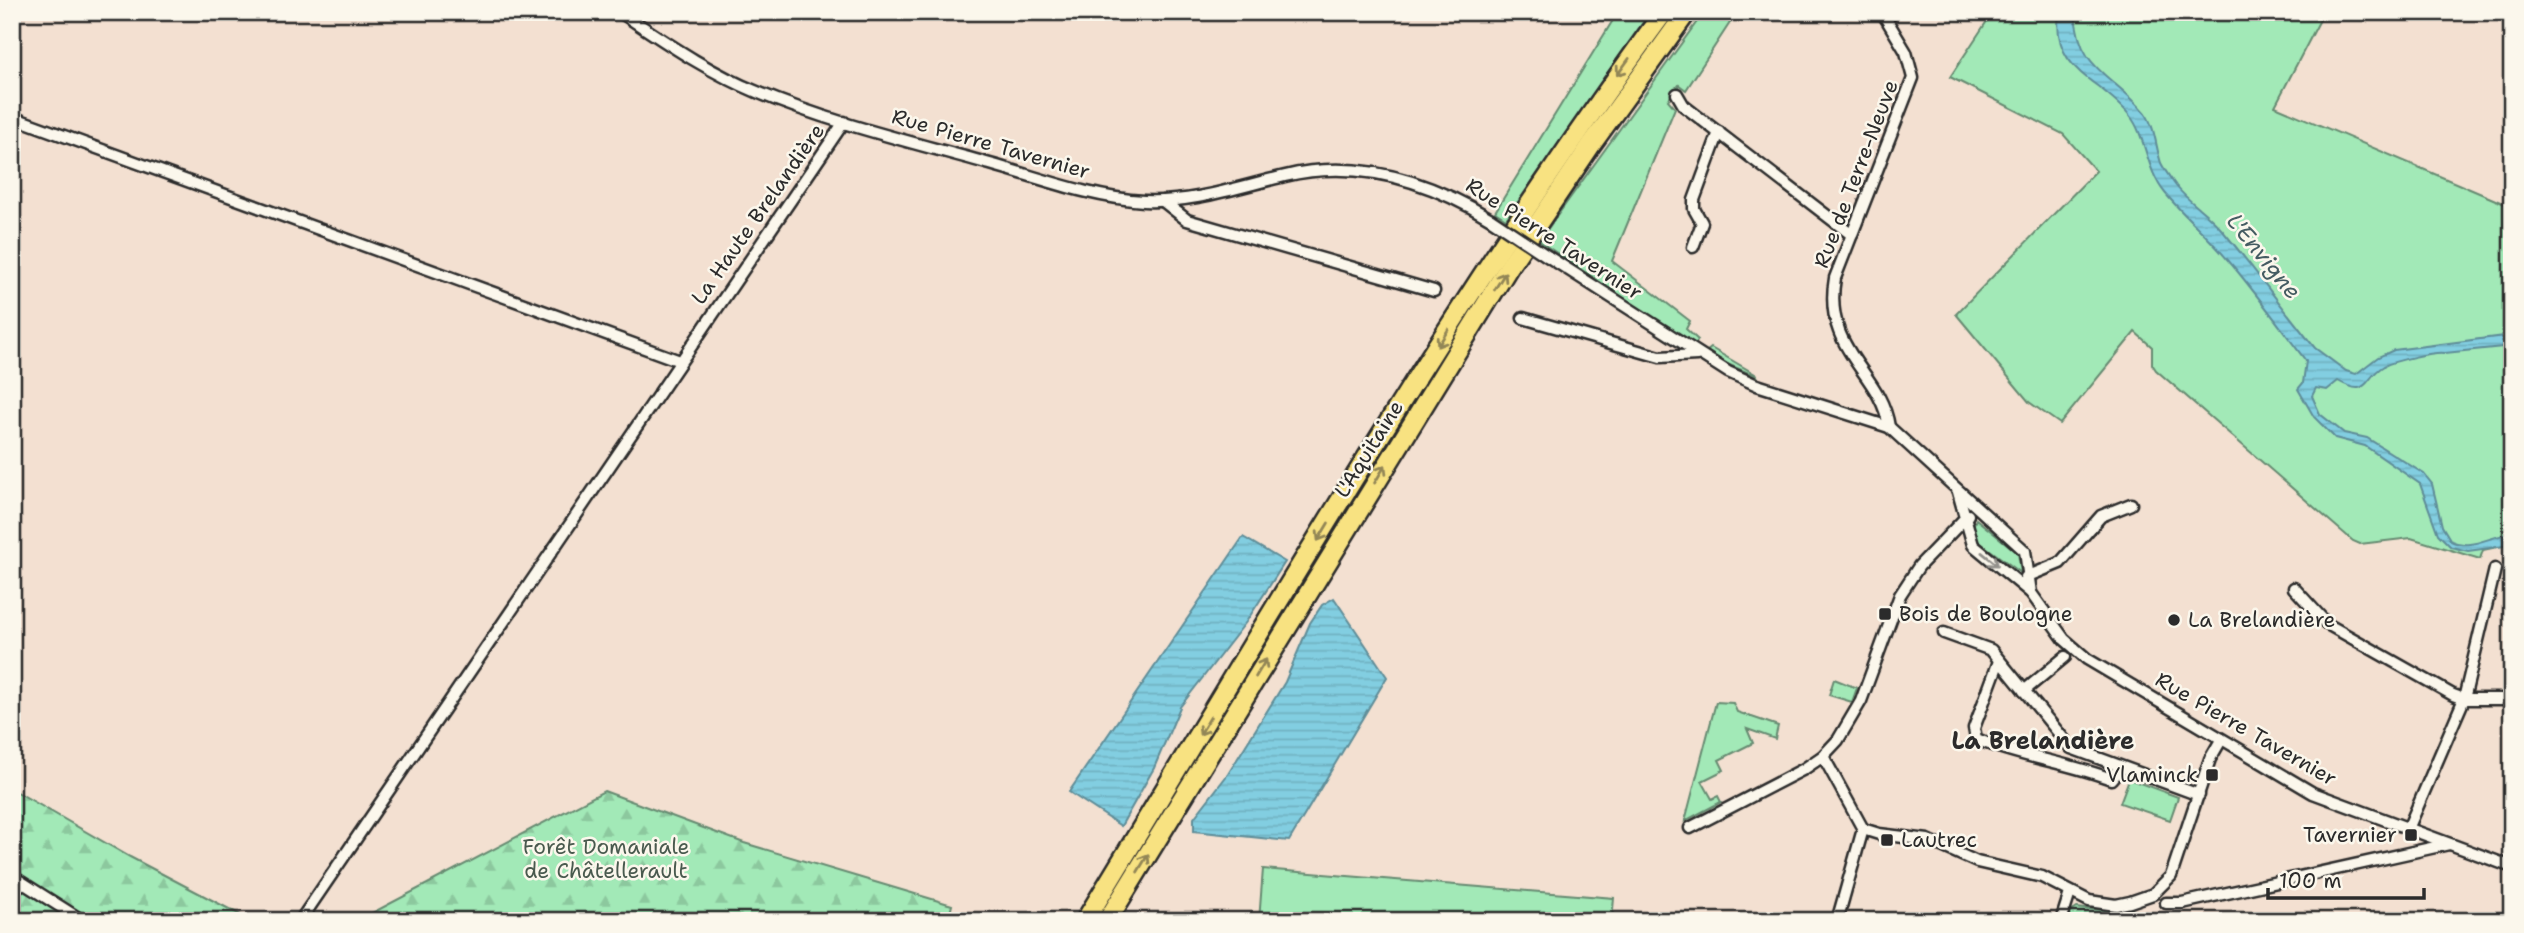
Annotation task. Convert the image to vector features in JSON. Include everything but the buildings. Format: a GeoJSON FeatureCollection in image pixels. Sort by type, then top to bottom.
{"type":"FeatureCollection","features":[{"type":"Feature","properties":{"kind":"highway","name":"L'Aquitaine"},"geometry":{"type":"LineString","coordinates":[[1085,921],[1461,308],[1575,135],[1664,12]]}},
{"type":"Feature","properties":{"kind":"highway","name":"L'Aquitaine"},"geometry":{"type":"LineString","coordinates":[[1107,921],[1510,265],[1591,145],[1687,12]]}},
{"type":"Feature","properties":{"kind":"street","name":"La Haute Brelandière"},"geometry":{"type":"LineString","coordinates":[[300,921],[844,122],[736,83],[620,12]]}},
{"type":"Feature","properties":{"kind":"street","name":"Rue de Terre-Neuve"},"geometry":{"type":"LineString","coordinates":[[1882,12],[1906,52],[1913,78],[1835,278],[1835,316],[1855,365],[1882,404],[1889,427]]}},
{"type":"Feature","properties":{"kind":"street"},"geometry":{"type":"LineString","coordinates":[[1677,94],[1684,106],[1852,235]]}},
{"type":"Feature","properties":{"kind":"street"},"geometry":{"type":"LineString","coordinates":[[12,117],[680,361]]}},
{"type":"Feature","properties":{"kind":"street","name":"Rue Pierre Tavernier"},"geometry":{"type":"LineString","coordinates":[[844,122],[1121,199],[1163,201],[1224,193],[1289,175],[1363,171],[1439,190],[1492,219],[1698,355],[1757,386],[1889,427],[2025,551],[2031,593]]}},
{"type":"Feature","properties":{"kind":"street"},"geometry":{"type":"LineString","coordinates":[[1693,247],[1702,223],[1694,200],[1719,132]]}},
{"type":"Feature","properties":{"kind":"street"},"geometry":{"type":"LineString","coordinates":[[1163,201],[1187,220],[1434,291]]}},
{"type":"Feature","properties":{"kind":"street"},"geometry":{"type":"LineString","coordinates":[[1523,318],[1660,357],[1698,355]]}},
{"type":"Feature","properties":{"kind":"street","name":"Rue Pierre Tavernier"},"geometry":{"type":"LineString","coordinates":[[1958,492],[1973,545],[2031,593],[2064,639],[2087,659],[2312,793],[2512,867]]}},
{"type":"Feature","properties":{"kind":"street"},"geometry":{"type":"LineString","coordinates":[[2015,579],[2060,563],[2101,516],[2131,504]]}},
{"type":"Feature","properties":{"kind":"street"},"geometry":{"type":"LineString","coordinates":[[1690,828],[1823,756],[1838,740],[1861,701],[1900,595],[1919,566],[1965,516],[1978,510]]}},
{"type":"Feature","properties":{"kind":"street"},"geometry":{"type":"LineString","coordinates":[[2408,829],[2464,699],[2495,569]]}},
{"type":"Feature","properties":{"kind":"street"},"geometry":{"type":"LineString","coordinates":[[2294,588],[2320,618],[2336,630],[2464,699],[2512,699]]}},
{"type":"Feature","properties":{"kind":"street"},"geometry":{"type":"LineString","coordinates":[[1944,633],[1991,650],[2071,748],[2199,795]]}},
{"type":"Feature","properties":{"kind":"street"},"geometry":{"type":"LineString","coordinates":[[2024,691],[2066,657]]}},
{"type":"Feature","properties":{"kind":"street"},"geometry":{"type":"LineString","coordinates":[[1999,661],[1973,727],[1976,739],[2011,753],[2075,765],[2111,779],[2121,767]]}},
{"type":"Feature","properties":{"kind":"street"},"geometry":{"type":"LineString","coordinates":[[1863,829],[1928,840],[1977,862],[2042,877],[2089,901],[2116,905],[2153,894],[2171,876],[2178,863],[2210,759],[2221,740]]}},
{"type":"Feature","properties":{"kind":"street"},"geometry":{"type":"LineString","coordinates":[[1823,756],[1863,829],[1837,921]]}},
{"type":"Feature","properties":{"kind":"street"},"geometry":{"type":"LineString","coordinates":[[2166,903],[2182,903],[2450,844]]}},
{"type":"Feature","properties":{"kind":"street"},"geometry":{"type":"LineString","coordinates":[[12,876],[83,921]]}},
{"type":"Feature","properties":{"kind":"street"},"geometry":{"type":"LineString","coordinates":[[2061,921],[2070,892]]}},
{"type":"Feature","properties":{"kind":"green space"},"geometry":{"type":"Polygon","coordinates":[[[1618,12],[1650,12],[1506,219],[1495,212],[1618,12]]]}},
{"type":"Feature","properties":{"kind":"green space"},"geometry":{"type":"Polygon","coordinates":[[[1704,12],[1737,12],[1686,90],[1679,85],[1668,100],[1675,108],[1612,261],[1690,321],[1686,329],[1698,340],[1694,346],[1539,241],[1704,12]]]}},
{"type":"Feature","properties":{"kind":"green space"},"geometry":{"type":"Polygon","coordinates":[[[1993,12],[2324,12],[2275,106],[2512,207],[2512,544],[2483,550],[2480,559],[2411,538],[2360,544],[2353,541],[2156,370],[2152,364],[2152,347],[2135,332],[2060,424],[2029,402],[1956,314],[2096,171],[2063,134],[1950,77],[1993,12]]]}},
{"type":"Feature","properties":{"kind":"green space"},"geometry":{"type":"Polygon","coordinates":[[[1711,348],[1756,376],[1708,356],[1706,352],[1711,348]]]}},
{"type":"Feature","properties":{"kind":"green space"},"geometry":{"type":"Polygon","coordinates":[[[1976,519],[2018,553],[2021,573],[1978,541],[1973,526],[1976,519]]]}},
{"type":"Feature","properties":{"kind":"green space"},"geometry":{"type":"Polygon","coordinates":[[[1834,679],[1857,688],[1852,702],[1829,695],[1834,679]]]}},
{"type":"Feature","properties":{"kind":"green space"},"geometry":{"type":"Polygon","coordinates":[[[1716,702],[1733,703],[1737,712],[1778,726],[1775,739],[1747,729],[1753,743],[1719,760],[1724,770],[1702,781],[1712,799],[1718,796],[1721,802],[1685,821],[1716,702]]]}},
{"type":"Feature","properties":{"kind":"green space"},"geometry":{"type":"Polygon","coordinates":[[[2129,779],[2178,797],[2170,820],[2120,803],[2129,779]]]}},
{"type":"Feature","properties":{"kind":"green space"},"geometry":{"type":"Polygon","coordinates":[[[12,789],[130,857],[252,921],[12,921],[12,789]]]}},
{"type":"Feature","properties":{"kind":"green space","name":"Forêt Domaniale de Châtellerault"},"geometry":{"type":"Polygon","coordinates":[[[604,791],[744,843],[952,905],[948,921],[357,921],[604,791]]]}},
{"type":"Feature","properties":{"kind":"green space"},"geometry":{"type":"Polygon","coordinates":[[[1263,869],[1614,898],[1612,921],[1259,921],[1263,869]]]}},
{"type":"Feature","properties":{"kind":"green space"},"geometry":{"type":"Polygon","coordinates":[[[2077,908],[2126,909],[2140,912],[2097,921],[2069,921],[2071,912],[2077,908]]]}},
{"type":"Feature","properties":{"kind":"water"},"geometry":{"type":"Polygon","coordinates":[[[2059,12],[2075,12],[2078,32],[2090,59],[2145,113],[2153,131],[2161,163],[2176,186],[2222,230],[2315,348],[2346,371],[2356,374],[2378,357],[2394,350],[2512,335],[2512,346],[2433,353],[2405,359],[2384,366],[2361,387],[2348,386],[2338,381],[2327,390],[2316,388],[2312,396],[2320,414],[2344,433],[2367,438],[2424,474],[2432,484],[2442,526],[2451,541],[2466,544],[2512,534],[2512,545],[2468,551],[2451,547],[2438,534],[2420,484],[2365,446],[2335,438],[2314,417],[2298,389],[2303,383],[2306,361],[2237,271],[2165,193],[2154,174],[2140,133],[2130,116],[2070,62],[2059,32],[2059,12]]]}},
{"type":"Feature","properties":{"kind":"water"},"geometry":{"type":"Polygon","coordinates":[[[1243,537],[1285,562],[1246,622],[1180,707],[1154,768],[1121,826],[1069,792],[1243,537]]]}},
{"type":"Feature","properties":{"kind":"water"},"geometry":{"type":"Polygon","coordinates":[[[1334,598],[1387,677],[1289,841],[1194,831],[1194,818],[1228,774],[1285,682],[1310,623],[1322,605],[1334,598]]]}},
{"type":"Feature","properties":{"kind":"place","name":"Bois de Boulogne"},"geometry":{"type":"Point","coordinates":[1885,614]}},
{"type":"Feature","properties":{"kind":"place","name":"La Brelandière"},"geometry":{"type":"Point","coordinates":[2174,620]}},
{"type":"Feature","properties":{"kind":"place","name":"Vlaminck"},"geometry":{"type":"Point","coordinates":[2212,775]}},
{"type":"Feature","properties":{"kind":"place","name":"Tavernier"},"geometry":{"type":"Point","coordinates":[2411,835]}},
{"type":"Feature","properties":{"kind":"place","name":"Lautrec"},"geometry":{"type":"Point","coordinates":[1887,840]}},
{"type":"Feature","properties":{"kind":"district","name":"La Brelandière"},"geometry":{"type":"Point","coordinates":[2043,741]}},
{"type":"Feature","properties":{"kind":"water label","name":"L'Envigne"},"geometry":{"type":"Point","coordinates":[2264,256]}}]}
